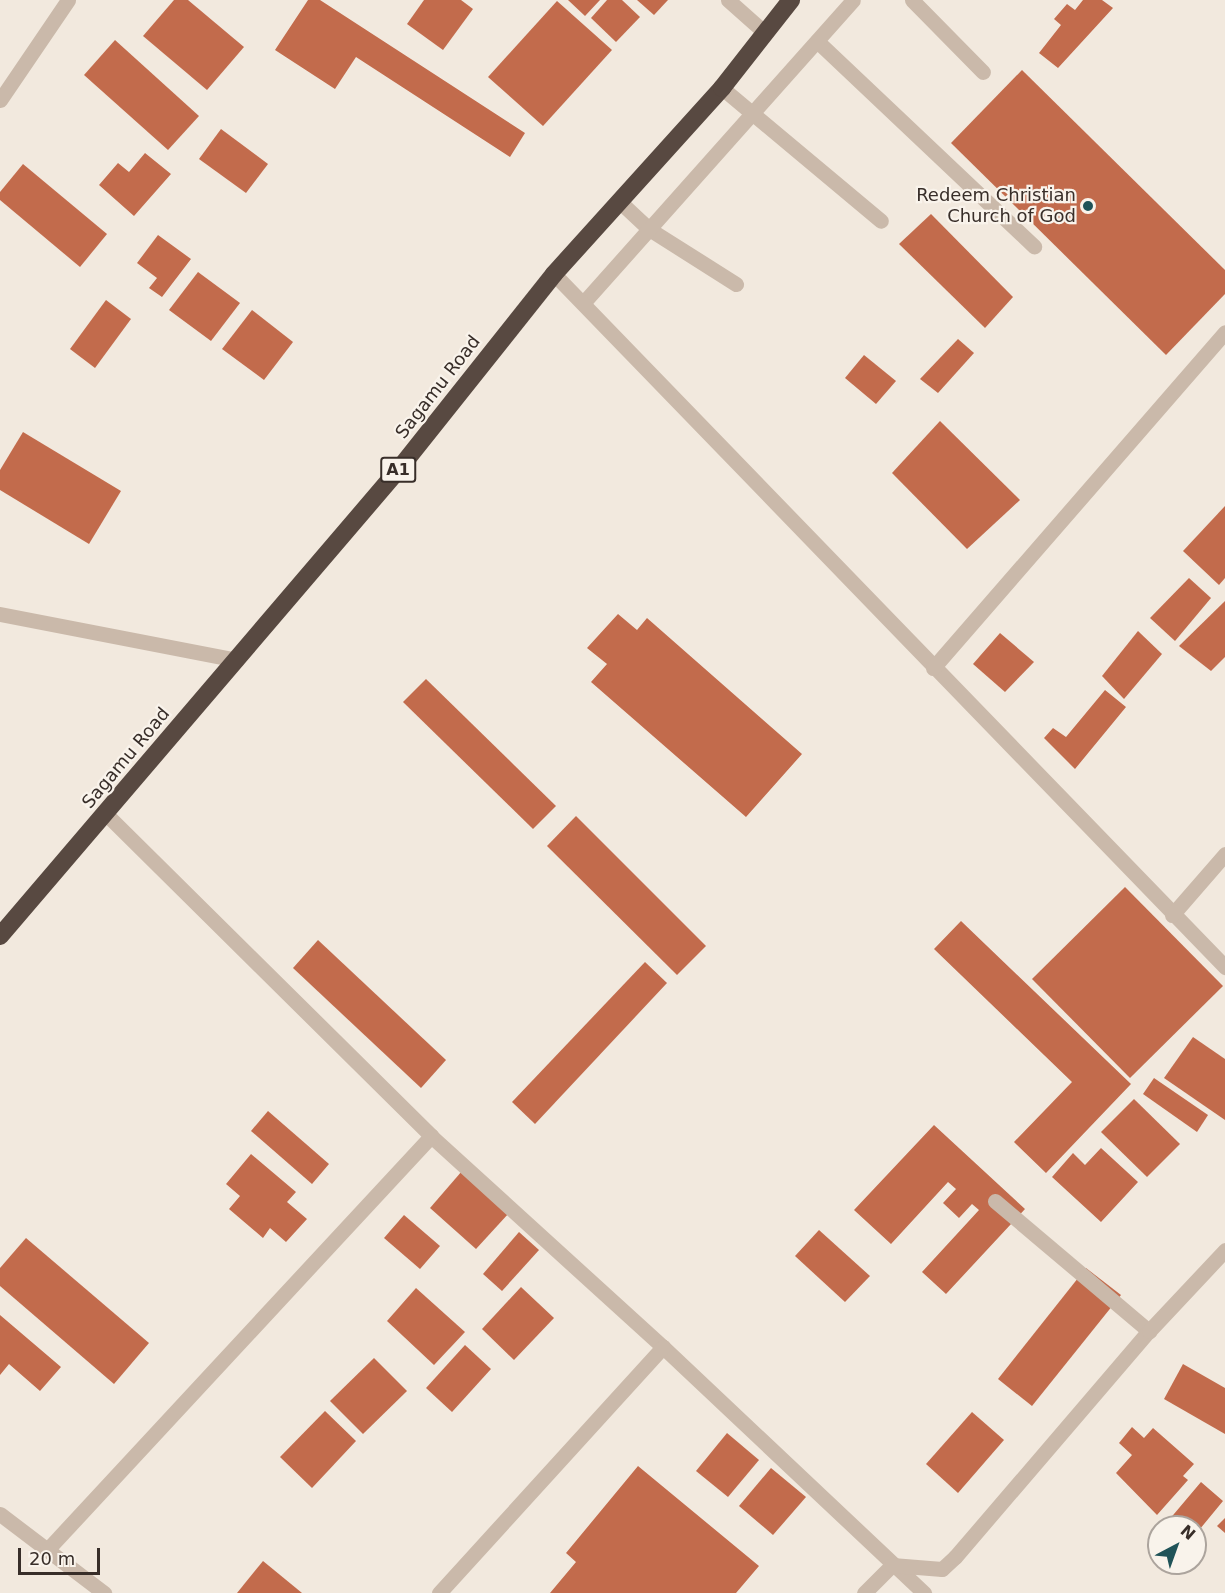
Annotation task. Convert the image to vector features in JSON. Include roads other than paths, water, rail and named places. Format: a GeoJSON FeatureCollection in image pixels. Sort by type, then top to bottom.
{"type":"FeatureCollection","features":[{"type":"Feature","properties":{"kind":"highway","name":"Sagamu Road"},"geometry":{"type":"LineString","coordinates":[[0,936],[399,469],[554,274],[722,88],[763,31],[790,0]]}},
{"type":"Feature","properties":{"kind":"street"},"geometry":{"type":"LineString","coordinates":[[0,100],[68,0]]}},
{"type":"Feature","properties":{"kind":"street"},"geometry":{"type":"LineString","coordinates":[[728,0],[763,31]]}},
{"type":"Feature","properties":{"kind":"street"},"geometry":{"type":"LineString","coordinates":[[584,302],[854,0]]}},
{"type":"Feature","properties":{"kind":"street"},"geometry":{"type":"LineString","coordinates":[[912,0],[983,72]]}},
{"type":"Feature","properties":{"kind":"street"},"geometry":{"type":"LineString","coordinates":[[817,41],[1034,246]]}},
{"type":"Feature","properties":{"kind":"street"},"geometry":{"type":"LineString","coordinates":[[722,88],[754,112],[881,221]]}},
{"type":"Feature","properties":{"kind":"street"},"geometry":{"type":"LineString","coordinates":[[619,201],[649,229],[736,284]]}},
{"type":"Feature","properties":{"kind":"street"},"geometry":{"type":"LineString","coordinates":[[554,274],[584,302],[933,668],[1225,967]]}},
{"type":"Feature","properties":{"kind":"street"},"geometry":{"type":"LineString","coordinates":[[933,668],[1225,332]]}},
{"type":"Feature","properties":{"kind":"street"},"geometry":{"type":"LineString","coordinates":[[0,614],[237,660]]}},
{"type":"Feature","properties":{"kind":"street"},"geometry":{"type":"LineString","coordinates":[[106,814],[431,1136],[663,1347],[924,1593]]}},
{"type":"Feature","properties":{"kind":"street"},"geometry":{"type":"LineString","coordinates":[[1172,915],[1225,854]]}},
{"type":"Feature","properties":{"kind":"street"},"geometry":{"type":"LineString","coordinates":[[47,1550],[431,1136]]}},
{"type":"Feature","properties":{"kind":"street"},"geometry":{"type":"LineString","coordinates":[[995,1201],[1149,1331]]}},
{"type":"Feature","properties":{"kind":"street"},"geometry":{"type":"LineString","coordinates":[[864,1593],[892,1565],[942,1569],[1149,1331],[1225,1250]]}},
{"type":"Feature","properties":{"kind":"street"},"geometry":{"type":"LineString","coordinates":[[439,1593],[663,1347]]}},
{"type":"Feature","properties":{"kind":"street"},"geometry":{"type":"LineString","coordinates":[[0,1514],[104,1593]]}},
{"type":"Feature","properties":{"kind":"place","name":"Redeem Christian Church of God"},"geometry":{"type":"Point","coordinates":[1088,206]}}]}
